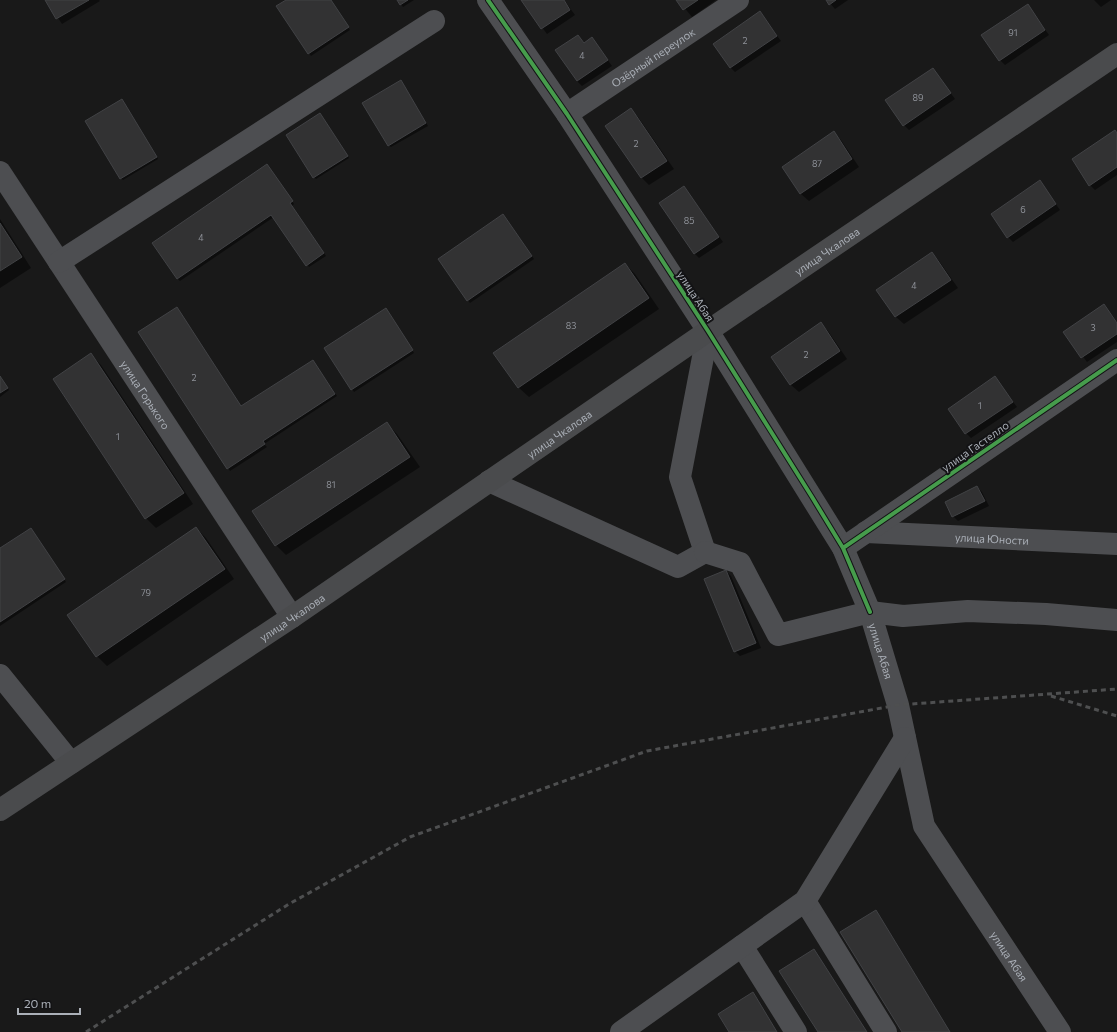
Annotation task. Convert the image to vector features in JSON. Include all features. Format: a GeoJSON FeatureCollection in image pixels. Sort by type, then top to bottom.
{"type":"FeatureCollection","features":[{"type":"Feature","properties":{"kind":"main road","name":"улица Чкалова"},"geometry":{"type":"LineString","coordinates":[[0,810],[292,617],[708,330],[1117,54]]}},
{"type":"Feature","properties":{"kind":"street","name":"улица Абая"},"geometry":{"type":"LineString","coordinates":[[488,0],[567,114],[708,330],[843,548],[870,612],[898,705],[924,826],[1060,1032]]}},
{"type":"Feature","properties":{"kind":"street","name":"Озёрный переулок"},"geometry":{"type":"LineString","coordinates":[[567,114],[738,0]]}},
{"type":"Feature","properties":{"kind":"street"},"geometry":{"type":"LineString","coordinates":[[59,262],[434,21]]}},
{"type":"Feature","properties":{"kind":"street","name":"улица Горького"},"geometry":{"type":"LineString","coordinates":[[0,172],[292,617]]}},
{"type":"Feature","properties":{"kind":"street"},"geometry":{"type":"LineString","coordinates":[[705,552],[680,477],[708,330]]}},
{"type":"Feature","properties":{"kind":"street","name":"улица Гастелло"},"geometry":{"type":"LineString","coordinates":[[843,548],[1117,360]]}},
{"type":"Feature","properties":{"kind":"street"},"geometry":{"type":"LineString","coordinates":[[489,481],[678,567],[705,552],[740,562],[778,635],[870,612],[903,616],[968,610],[1046,614],[1117,620]]}},
{"type":"Feature","properties":{"kind":"street","name":"улица Юности"},"geometry":{"type":"LineString","coordinates":[[866,532],[1117,544]]}},
{"type":"Feature","properties":{"kind":"street"},"geometry":{"type":"LineString","coordinates":[[0,675],[71,763]]}},
{"type":"Feature","properties":{"kind":"street"},"geometry":{"type":"LineString","coordinates":[[621,1032],[804,901],[905,738]]}},
{"type":"Feature","properties":{"kind":"street"},"geometry":{"type":"LineString","coordinates":[[804,901],[886,1032]]}},
{"type":"Feature","properties":{"kind":"street"},"geometry":{"type":"LineString","coordinates":[[742,946],[796,1032]]}},
{"type":"Feature","properties":{"kind":"building"},"geometry":{"type":"Polygon","coordinates":[[[45,0],[89,0],[56,19],[45,0]]]}},
{"type":"Feature","properties":{"kind":"building"},"geometry":{"type":"Polygon","coordinates":[[[286,0],[331,0],[349,27],[308,54],[276,6],[286,0]]]}},
{"type":"Feature","properties":{"kind":"building"},"geometry":{"type":"Polygon","coordinates":[[[397,0],[408,0],[400,5],[397,0]]]}},
{"type":"Feature","properties":{"kind":"building"},"geometry":{"type":"Polygon","coordinates":[[[521,0],[564,0],[570,10],[541,29],[521,0]]]}},
{"type":"Feature","properties":{"kind":"building"},"geometry":{"type":"Polygon","coordinates":[[[676,0],[698,0],[683,10],[676,0]]]}},
{"type":"Feature","properties":{"kind":"building"},"geometry":{"type":"Polygon","coordinates":[[[826,0],[836,0],[829,5],[826,0]]]}},
{"type":"Feature","properties":{"kind":"building"},"geometry":{"type":"Polygon","coordinates":[[[1028,4],[1045,30],[999,61],[981,35],[1028,4]]]}},
{"type":"Feature","properties":{"kind":"building"},"geometry":{"type":"Polygon","coordinates":[[[760,11],[777,36],[730,68],[713,44],[760,11]]]}},
{"type":"Feature","properties":{"kind":"building"},"geometry":{"type":"Polygon","coordinates":[[[578,35],[584,43],[592,37],[608,60],[577,81],[555,50],[578,35]]]}},
{"type":"Feature","properties":{"kind":"building"},"geometry":{"type":"Polygon","coordinates":[[[933,68],[951,93],[903,126],[885,100],[933,68]]]}},
{"type":"Feature","properties":{"kind":"building"},"geometry":{"type":"Polygon","coordinates":[[[401,80],[426,123],[388,146],[362,103],[401,80]]]}},
{"type":"Feature","properties":{"kind":"building"},"geometry":{"type":"Polygon","coordinates":[[[122,99],[157,157],[120,179],[85,121],[122,99]]]}},
{"type":"Feature","properties":{"kind":"building"},"geometry":{"type":"Polygon","coordinates":[[[631,108],[667,161],[641,178],[605,126],[631,108]]]}},
{"type":"Feature","properties":{"kind":"building"},"geometry":{"type":"Polygon","coordinates":[[[320,113],[348,156],[313,178],[286,135],[320,113]]]}},
{"type":"Feature","properties":{"kind":"building"},"geometry":{"type":"Polygon","coordinates":[[[1115,130],[1117,133],[1117,167],[1089,186],[1072,159],[1115,130]]]}},
{"type":"Feature","properties":{"kind":"building"},"geometry":{"type":"Polygon","coordinates":[[[834,131],[852,159],[800,194],[782,167],[834,131]]]}},
{"type":"Feature","properties":{"kind":"building"},"geometry":{"type":"Polygon","coordinates":[[[267,164],[293,201],[290,203],[324,253],[306,266],[271,215],[177,279],[152,243],[267,164]]]}},
{"type":"Feature","properties":{"kind":"building"},"geometry":{"type":"Polygon","coordinates":[[[1040,180],[1056,204],[1007,238],[991,214],[1040,180]]]}},
{"type":"Feature","properties":{"kind":"building"},"geometry":{"type":"Polygon","coordinates":[[[684,186],[719,237],[694,254],[659,203],[684,186]]]}},
{"type":"Feature","properties":{"kind":"building"},"geometry":{"type":"Polygon","coordinates":[[[503,214],[532,256],[467,301],[438,259],[503,214]]]}},
{"type":"Feature","properties":{"kind":"building"},"geometry":{"type":"Polygon","coordinates":[[[0,223],[22,257],[0,271],[0,223]]]}},
{"type":"Feature","properties":{"kind":"building"},"geometry":{"type":"Polygon","coordinates":[[[932,252],[951,280],[895,317],[876,290],[932,252]]]}},
{"type":"Feature","properties":{"kind":"building"},"geometry":{"type":"Polygon","coordinates":[[[625,263],[649,298],[518,388],[493,353],[625,263]]]}},
{"type":"Feature","properties":{"kind":"building"},"geometry":{"type":"Polygon","coordinates":[[[1104,304],[1117,323],[1117,334],[1081,358],[1063,332],[1104,304]]]}},
{"type":"Feature","properties":{"kind":"building"},"geometry":{"type":"Polygon","coordinates":[[[177,307],[241,406],[313,360],[335,394],[263,441],[265,444],[227,469],[138,332],[177,307]]]}},
{"type":"Feature","properties":{"kind":"building"},"geometry":{"type":"Polygon","coordinates":[[[386,308],[413,350],[351,390],[324,348],[386,308]]]}},
{"type":"Feature","properties":{"kind":"building"},"geometry":{"type":"Polygon","coordinates":[[[821,322],[840,351],[790,385],[771,357],[821,322]]]}},
{"type":"Feature","properties":{"kind":"building"},"geometry":{"type":"Polygon","coordinates":[[[91,353],[184,493],[145,519],[53,379],[91,353]]]}},
{"type":"Feature","properties":{"kind":"building"},"geometry":{"type":"Polygon","coordinates":[[[0,376],[8,388],[0,393],[0,376]]]}},
{"type":"Feature","properties":{"kind":"building"},"geometry":{"type":"Polygon","coordinates":[[[995,376],[1013,402],[965,434],[948,409],[995,376]]]}},
{"type":"Feature","properties":{"kind":"building"},"geometry":{"type":"Polygon","coordinates":[[[387,422],[410,457],[275,546],[252,511],[387,422]]]}},
{"type":"Feature","properties":{"kind":"building"},"geometry":{"type":"Polygon","coordinates":[[[977,486],[985,501],[952,517],[945,502],[977,486]]]}},
{"type":"Feature","properties":{"kind":"building"},"geometry":{"type":"Polygon","coordinates":[[[196,527],[225,569],[96,657],[67,615],[196,527]]]}},
{"type":"Feature","properties":{"kind":"building"},"geometry":{"type":"Polygon","coordinates":[[[31,528],[65,579],[0,622],[0,548],[31,528]]]}},
{"type":"Feature","properties":{"kind":"building"},"geometry":{"type":"Polygon","coordinates":[[[726,570],[756,643],[734,652],[704,579],[726,570]]]}},
{"type":"Feature","properties":{"kind":"building"},"geometry":{"type":"Polygon","coordinates":[[[876,910],[950,1032],[902,1032],[840,932],[876,910]]]}},
{"type":"Feature","properties":{"kind":"building"},"geometry":{"type":"Polygon","coordinates":[[[814,949],[867,1032],[818,1032],[779,971],[814,949]]]}},
{"type":"Feature","properties":{"kind":"building"},"geometry":{"type":"Polygon","coordinates":[[[753,992],[777,1032],[729,1032],[718,1014],[753,992]]]}},
{"type":"Feature","properties":{"kind":"railway"},"geometry":{"type":"LineString","coordinates":[[86,1032],[289,904],[410,837],[647,751],[898,705],[1117,689]]}},
{"type":"Feature","properties":{"kind":"railway"},"geometry":{"type":"LineString","coordinates":[[1051,696],[1117,716]]}},
{"type":"Feature","properties":{"kind":"cycle path"},"geometry":{"type":"LineString","coordinates":[[488,0],[567,114],[708,331],[812,497],[843,548],[870,612]]}},
{"type":"Feature","properties":{"kind":"cycle path"},"geometry":{"type":"LineString","coordinates":[[843,548],[1117,360]]}}]}
